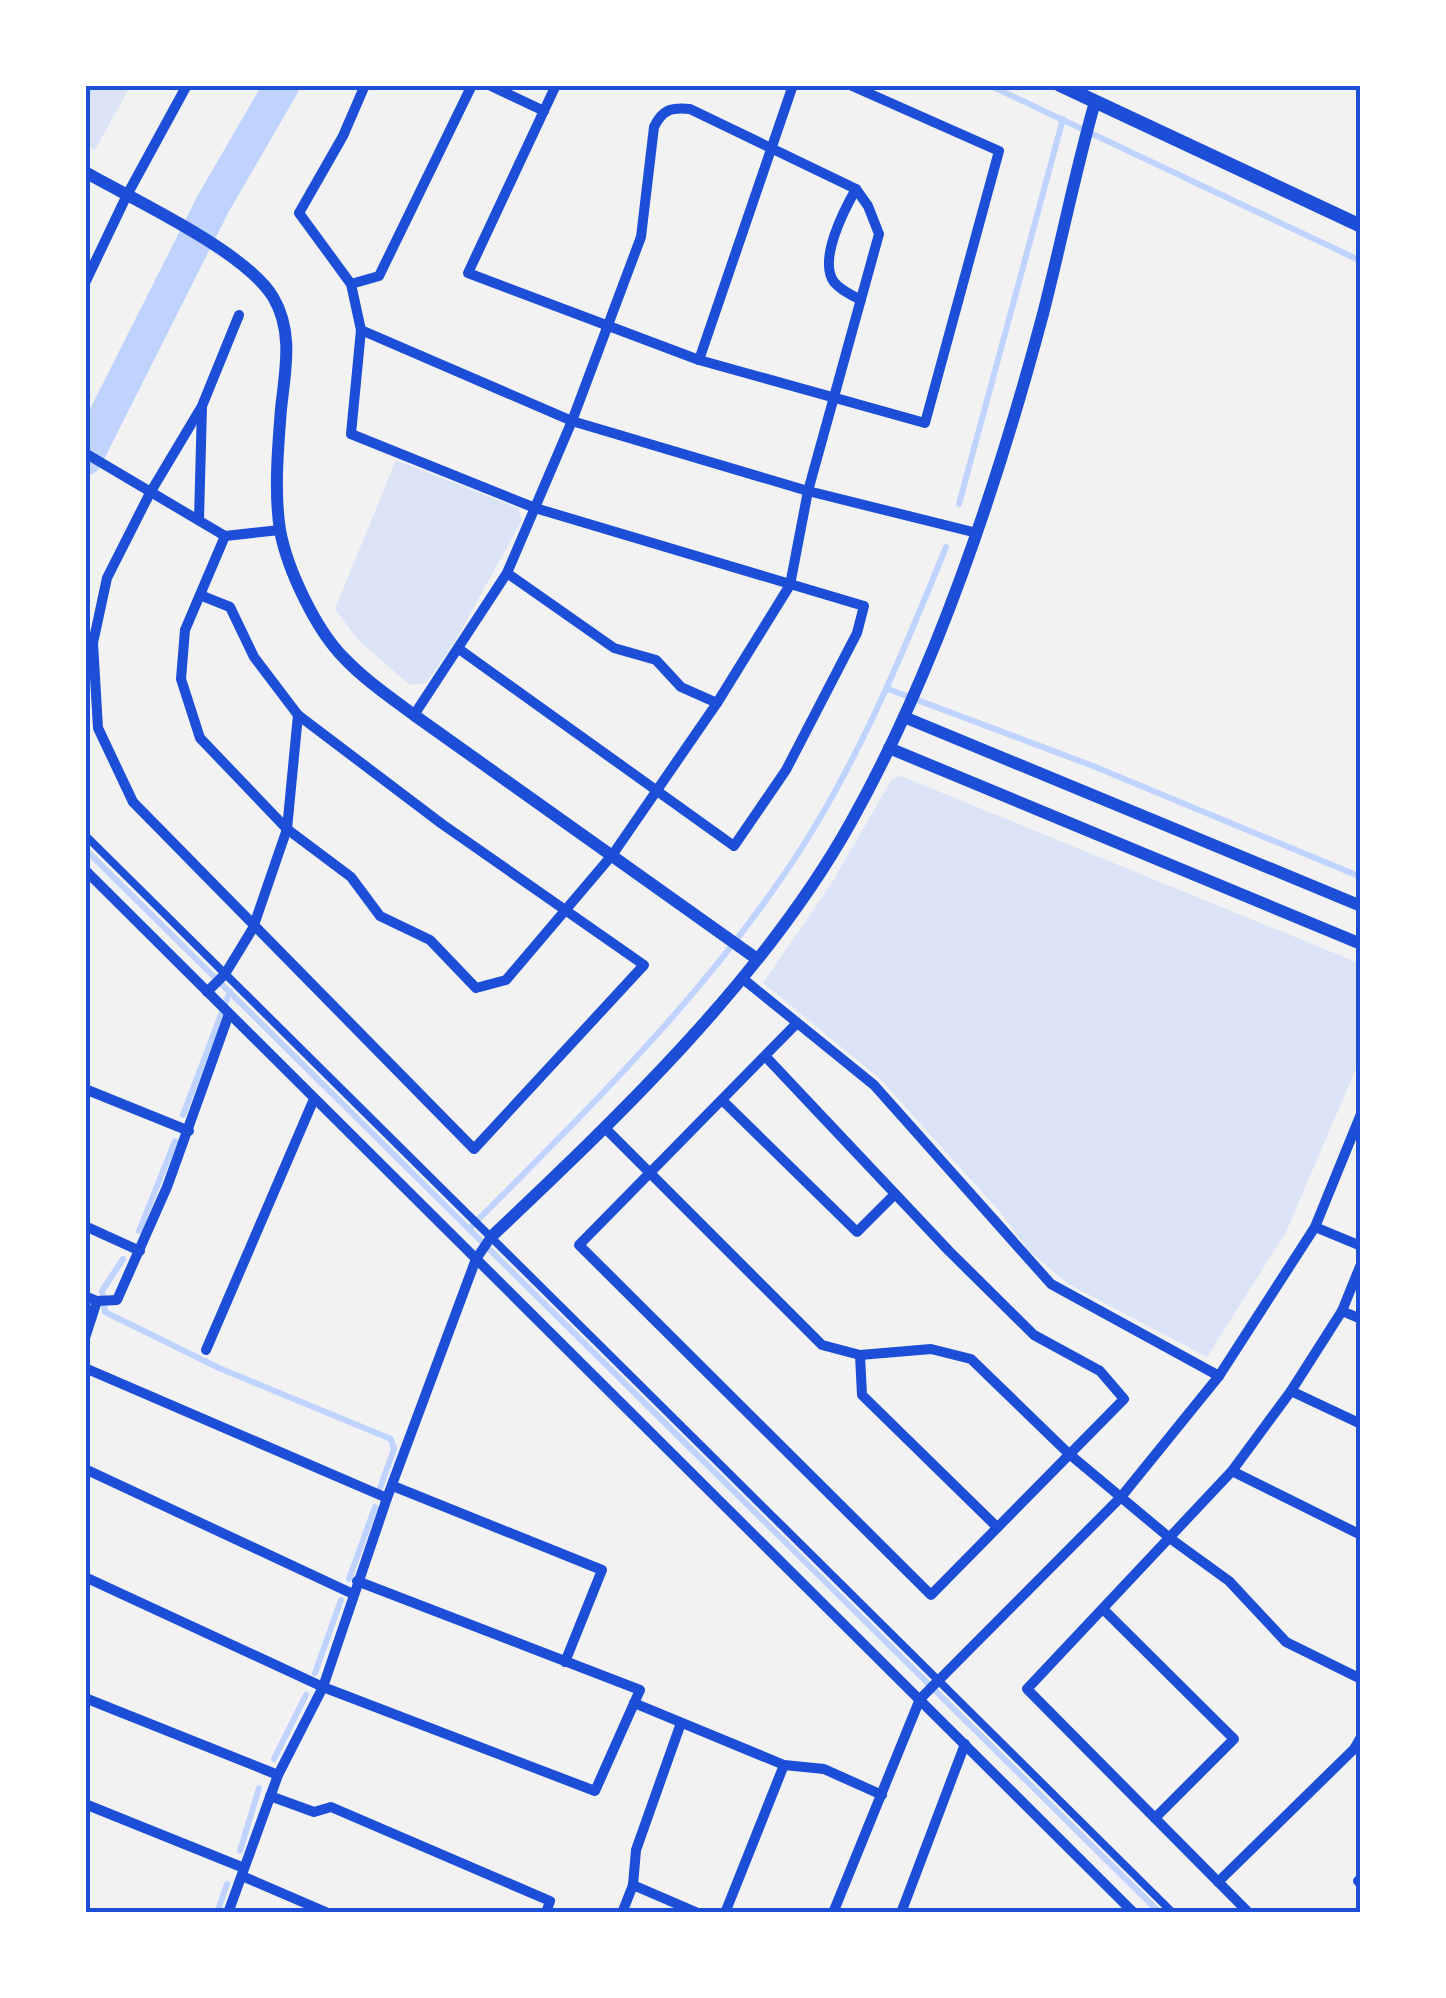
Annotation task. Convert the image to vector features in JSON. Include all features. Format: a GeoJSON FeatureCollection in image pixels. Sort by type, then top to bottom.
{"type":"FeatureCollection","features":[{"type":"Feature","properties":{"kind":"main road"},"geometry":{"type":"LineString","coordinates":[[1060,85],[1361,226]]}},
{"type":"Feature","properties":{"kind":"street"},"geometry":{"type":"LineString","coordinates":[[85,283],[187,85]]}},
{"type":"Feature","properties":{"kind":"street"},"geometry":{"type":"LineString","coordinates":[[365,85],[300,213],[351,284],[361,330],[352,434],[535,508],[864,606],[856,633],[786,770],[734,846],[459,648]]}},
{"type":"Feature","properties":{"kind":"street"},"geometry":{"type":"LineString","coordinates":[[351,284],[379,276],[472,85]]}},
{"type":"Feature","properties":{"kind":"street"},"geometry":{"type":"LineString","coordinates":[[489,85],[544,111]]}},
{"type":"Feature","properties":{"kind":"street"},"geometry":{"type":"LineString","coordinates":[[556,85],[468,273],[699,360],[925,423],[999,151],[850,85]]}},
{"type":"Feature","properties":{"kind":"street"},"geometry":{"type":"LineString","coordinates":[[699,360],[793,85]]}},
{"type":"Feature","properties":{"kind":"street"},"geometry":{"type":"LineString","coordinates":[[228,1913],[278,1775],[323,1687],[387,1498],[476,1258],[491,1237],[605,1128],[758,959],[850,824],[890,748],[977,533],[1042,316],[1095,102]]}},
{"type":"Feature","properties":{"kind":"street"},"geometry":{"type":"LineString","coordinates":[[225,536],[185,630],[181,679],[200,738],[287,829],[351,877],[380,916],[430,940],[476,988],[506,980],[613,854],[717,703],[790,585],[808,492],[879,234],[856,189],[690,109],[674,107],[660,114],[654,127],[641,238],[572,421],[507,573],[414,715]]}},
{"type":"Feature","properties":{"kind":"street"},"geometry":{"type":"LineString","coordinates":[[85,172],[215,247],[256,276],[274,300],[282,320],[287,359],[280,429],[280,530],[295,574],[329,640],[364,678],[758,959]]}},
{"type":"Feature","properties":{"kind":"street"},"geometry":{"type":"LineString","coordinates":[[856,189],[845,208],[828,266],[834,282],[862,300]]}},
{"type":"Feature","properties":{"kind":"street"},"geometry":{"type":"LineString","coordinates":[[200,595],[230,608],[254,657],[298,716],[644,965],[474,1150],[132,802],[98,728],[93,644],[108,578],[150,493],[202,406],[239,315]]}},
{"type":"Feature","properties":{"kind":"street"},"geometry":{"type":"LineString","coordinates":[[361,330],[572,421],[808,492],[977,533]]}},
{"type":"Feature","properties":{"kind":"street"},"geometry":{"type":"LineString","coordinates":[[199,520],[202,406]]}},
{"type":"Feature","properties":{"kind":"street"},"geometry":{"type":"LineString","coordinates":[[85,453],[225,536],[280,530]]}},
{"type":"Feature","properties":{"kind":"street"},"geometry":{"type":"LineString","coordinates":[[507,573],[614,648],[656,660],[682,686],[717,703]]}},
{"type":"Feature","properties":{"kind":"street"},"geometry":{"type":"LineString","coordinates":[[207,992],[226,974],[253,928],[287,829],[298,716]]}},
{"type":"Feature","properties":{"kind":"street"},"geometry":{"type":"LineString","coordinates":[[904,717],[1361,906]]}},
{"type":"Feature","properties":{"kind":"street"},"geometry":{"type":"LineString","coordinates":[[890,748],[1361,944]]}},
{"type":"Feature","properties":{"kind":"street"},"geometry":{"type":"LineString","coordinates":[[85,835],[1173,1913]]}},
{"type":"Feature","properties":{"kind":"street"},"geometry":{"type":"LineString","coordinates":[[85,870],[1134,1913]]}},
{"type":"Feature","properties":{"kind":"street"},"geometry":{"type":"LineString","coordinates":[[742,978],[874,1086],[1050,1284],[1219,1376]]}},
{"type":"Feature","properties":{"kind":"street"},"geometry":{"type":"LineString","coordinates":[[85,1338],[91,1298],[117,1300],[140,1250],[189,1131],[229,1014]]}},
{"type":"Feature","properties":{"kind":"street"},"geometry":{"type":"LineString","coordinates":[[766,1057],[1034,1335],[1100,1372],[1124,1398],[931,1595],[579,1245],[797,1023]]}},
{"type":"Feature","properties":{"kind":"street"},"geometry":{"type":"LineString","coordinates":[[85,1089],[189,1131]]}},
{"type":"Feature","properties":{"kind":"street"},"geometry":{"type":"LineString","coordinates":[[206,1350],[314,1098]]}},
{"type":"Feature","properties":{"kind":"street"},"geometry":{"type":"LineString","coordinates":[[723,1100],[857,1232],[895,1194]]}},
{"type":"Feature","properties":{"kind":"street"},"geometry":{"type":"LineString","coordinates":[[833,1913],[920,1699],[1121,1497],[1219,1376],[1314,1227],[1361,1114]]}},
{"type":"Feature","properties":{"kind":"street"},"geometry":{"type":"LineString","coordinates":[[605,1128],[822,1345],[860,1354],[931,1350],[971,1359],[1068,1452],[1170,1538],[1229,1581],[1286,1642],[1361,1679]]}},
{"type":"Feature","properties":{"kind":"street"},"geometry":{"type":"LineString","coordinates":[[85,1226],[140,1250]]}},
{"type":"Feature","properties":{"kind":"street"},"geometry":{"type":"LineString","coordinates":[[1314,1227],[1361,1246]]}},
{"type":"Feature","properties":{"kind":"street"},"geometry":{"type":"LineString","coordinates":[[1248,1913],[1027,1688],[1232,1471],[1291,1391],[1342,1311],[1361,1264]]}},
{"type":"Feature","properties":{"kind":"street"},"geometry":{"type":"LineString","coordinates":[[1342,1311],[1361,1319]]}},
{"type":"Feature","properties":{"kind":"street"},"geometry":{"type":"LineString","coordinates":[[860,1354],[862,1395],[997,1527]]}},
{"type":"Feature","properties":{"kind":"street"},"geometry":{"type":"LineString","coordinates":[[85,1368],[387,1498]]}},
{"type":"Feature","properties":{"kind":"street"},"geometry":{"type":"LineString","coordinates":[[1291,1391],[1361,1424]]}},
{"type":"Feature","properties":{"kind":"street"},"geometry":{"type":"LineString","coordinates":[[85,1469],[353,1594]]}},
{"type":"Feature","properties":{"kind":"street"},"geometry":{"type":"LineString","coordinates":[[1232,1471],[1361,1535]]}},
{"type":"Feature","properties":{"kind":"street"},"geometry":{"type":"LineString","coordinates":[[393,1486],[602,1570],[565,1662]]}},
{"type":"Feature","properties":{"kind":"street"},"geometry":{"type":"LineString","coordinates":[[85,1577],[323,1687],[594,1791],[640,1690],[358,1581]]}},
{"type":"Feature","properties":{"kind":"street"},"geometry":{"type":"LineString","coordinates":[[1104,1610],[1234,1740],[1155,1818]]}},
{"type":"Feature","properties":{"kind":"street"},"geometry":{"type":"LineString","coordinates":[[85,1698],[278,1775]]}},
{"type":"Feature","properties":{"kind":"street"},"geometry":{"type":"LineString","coordinates":[[634,1704],[784,1764],[824,1769],[882,1796]]}},
{"type":"Feature","properties":{"kind":"street"},"geometry":{"type":"LineString","coordinates":[[622,1913],[633,1885],[636,1850],[681,1723]]}},
{"type":"Feature","properties":{"kind":"street"},"geometry":{"type":"LineString","coordinates":[[1218,1882],[1354,1750],[1361,1737]]}},
{"type":"Feature","properties":{"kind":"street"},"geometry":{"type":"LineString","coordinates":[[901,1913],[965,1744]]}},
{"type":"Feature","properties":{"kind":"street"},"geometry":{"type":"LineString","coordinates":[[725,1913],[784,1764]]}},
{"type":"Feature","properties":{"kind":"street"},"geometry":{"type":"LineString","coordinates":[[270,1796],[314,1812],[331,1806],[550,1902],[546,1913]]}},
{"type":"Feature","properties":{"kind":"street"},"geometry":{"type":"LineString","coordinates":[[85,1804],[328,1913]]}},
{"type":"Feature","properties":{"kind":"street"},"geometry":{"type":"LineString","coordinates":[[633,1885],[698,1913]]}},
{"type":"Feature","properties":{"kind":"shaded area"},"geometry":{"type":"Polygon","coordinates":[[[85,85],[131,85],[95,150],[85,144],[85,85]]]}},
{"type":"Feature","properties":{"kind":"shaded area"},"geometry":{"type":"Polygon","coordinates":[[[396,460],[518,508],[522,520],[453,645],[426,683],[410,685],[359,641],[335,609],[396,460]]]}},
{"type":"Feature","properties":{"kind":"shaded area"},"geometry":{"type":"Polygon","coordinates":[[[901,776],[1361,964],[1361,1057],[1286,1232],[1207,1357],[1068,1284],[1028,1250],[1001,1213],[879,1078],[763,983],[831,884],[892,779],[901,776]]]}},
{"type":"Feature","properties":{"kind":"waterway"},"geometry":{"type":"LineString","coordinates":[[85,458],[213,204],[282,85]]}},
{"type":"Feature","properties":{"kind":"waterway"},"geometry":{"type":"LineString","coordinates":[[989,85],[1361,261]]}},
{"type":"Feature","properties":{"kind":"waterway"},"geometry":{"type":"LineString","coordinates":[[959,504],[1063,119]]}},
{"type":"Feature","properties":{"kind":"waterway"},"geometry":{"type":"LineString","coordinates":[[469,1229],[648,1044],[770,895],[827,806],[865,734],[946,547]]}},
{"type":"Feature","properties":{"kind":"waterway"},"geometry":{"type":"LineString","coordinates":[[888,689],[1093,766],[1361,877]]}},
{"type":"Feature","properties":{"kind":"waterway"},"geometry":{"type":"LineString","coordinates":[[85,849],[1160,1913]]}},
{"type":"Feature","properties":{"kind":"waterway"},"geometry":{"type":"LineString","coordinates":[[183,1115],[230,991]]}},
{"type":"Feature","properties":{"kind":"waterway"},"geometry":{"type":"LineString","coordinates":[[139,1231],[175,1141]]}},
{"type":"Feature","properties":{"kind":"waterway"},"geometry":{"type":"LineString","coordinates":[[123,1259],[102,1291],[105,1312],[219,1368],[391,1439],[394,1449],[380,1488]]}},
{"type":"Feature","properties":{"kind":"waterway"},"geometry":{"type":"LineString","coordinates":[[349,1579],[375,1507]]}},
{"type":"Feature","properties":{"kind":"waterway"},"geometry":{"type":"LineString","coordinates":[[315,1673],[341,1600]]}},
{"type":"Feature","properties":{"kind":"waterway"},"geometry":{"type":"LineString","coordinates":[[274,1759],[306,1695]]}},
{"type":"Feature","properties":{"kind":"waterway"},"geometry":{"type":"LineString","coordinates":[[240,1851],[259,1788]]}},
{"type":"Feature","properties":{"kind":"waterway"},"geometry":{"type":"LineString","coordinates":[[217,1913],[227,1884]]}}]}
